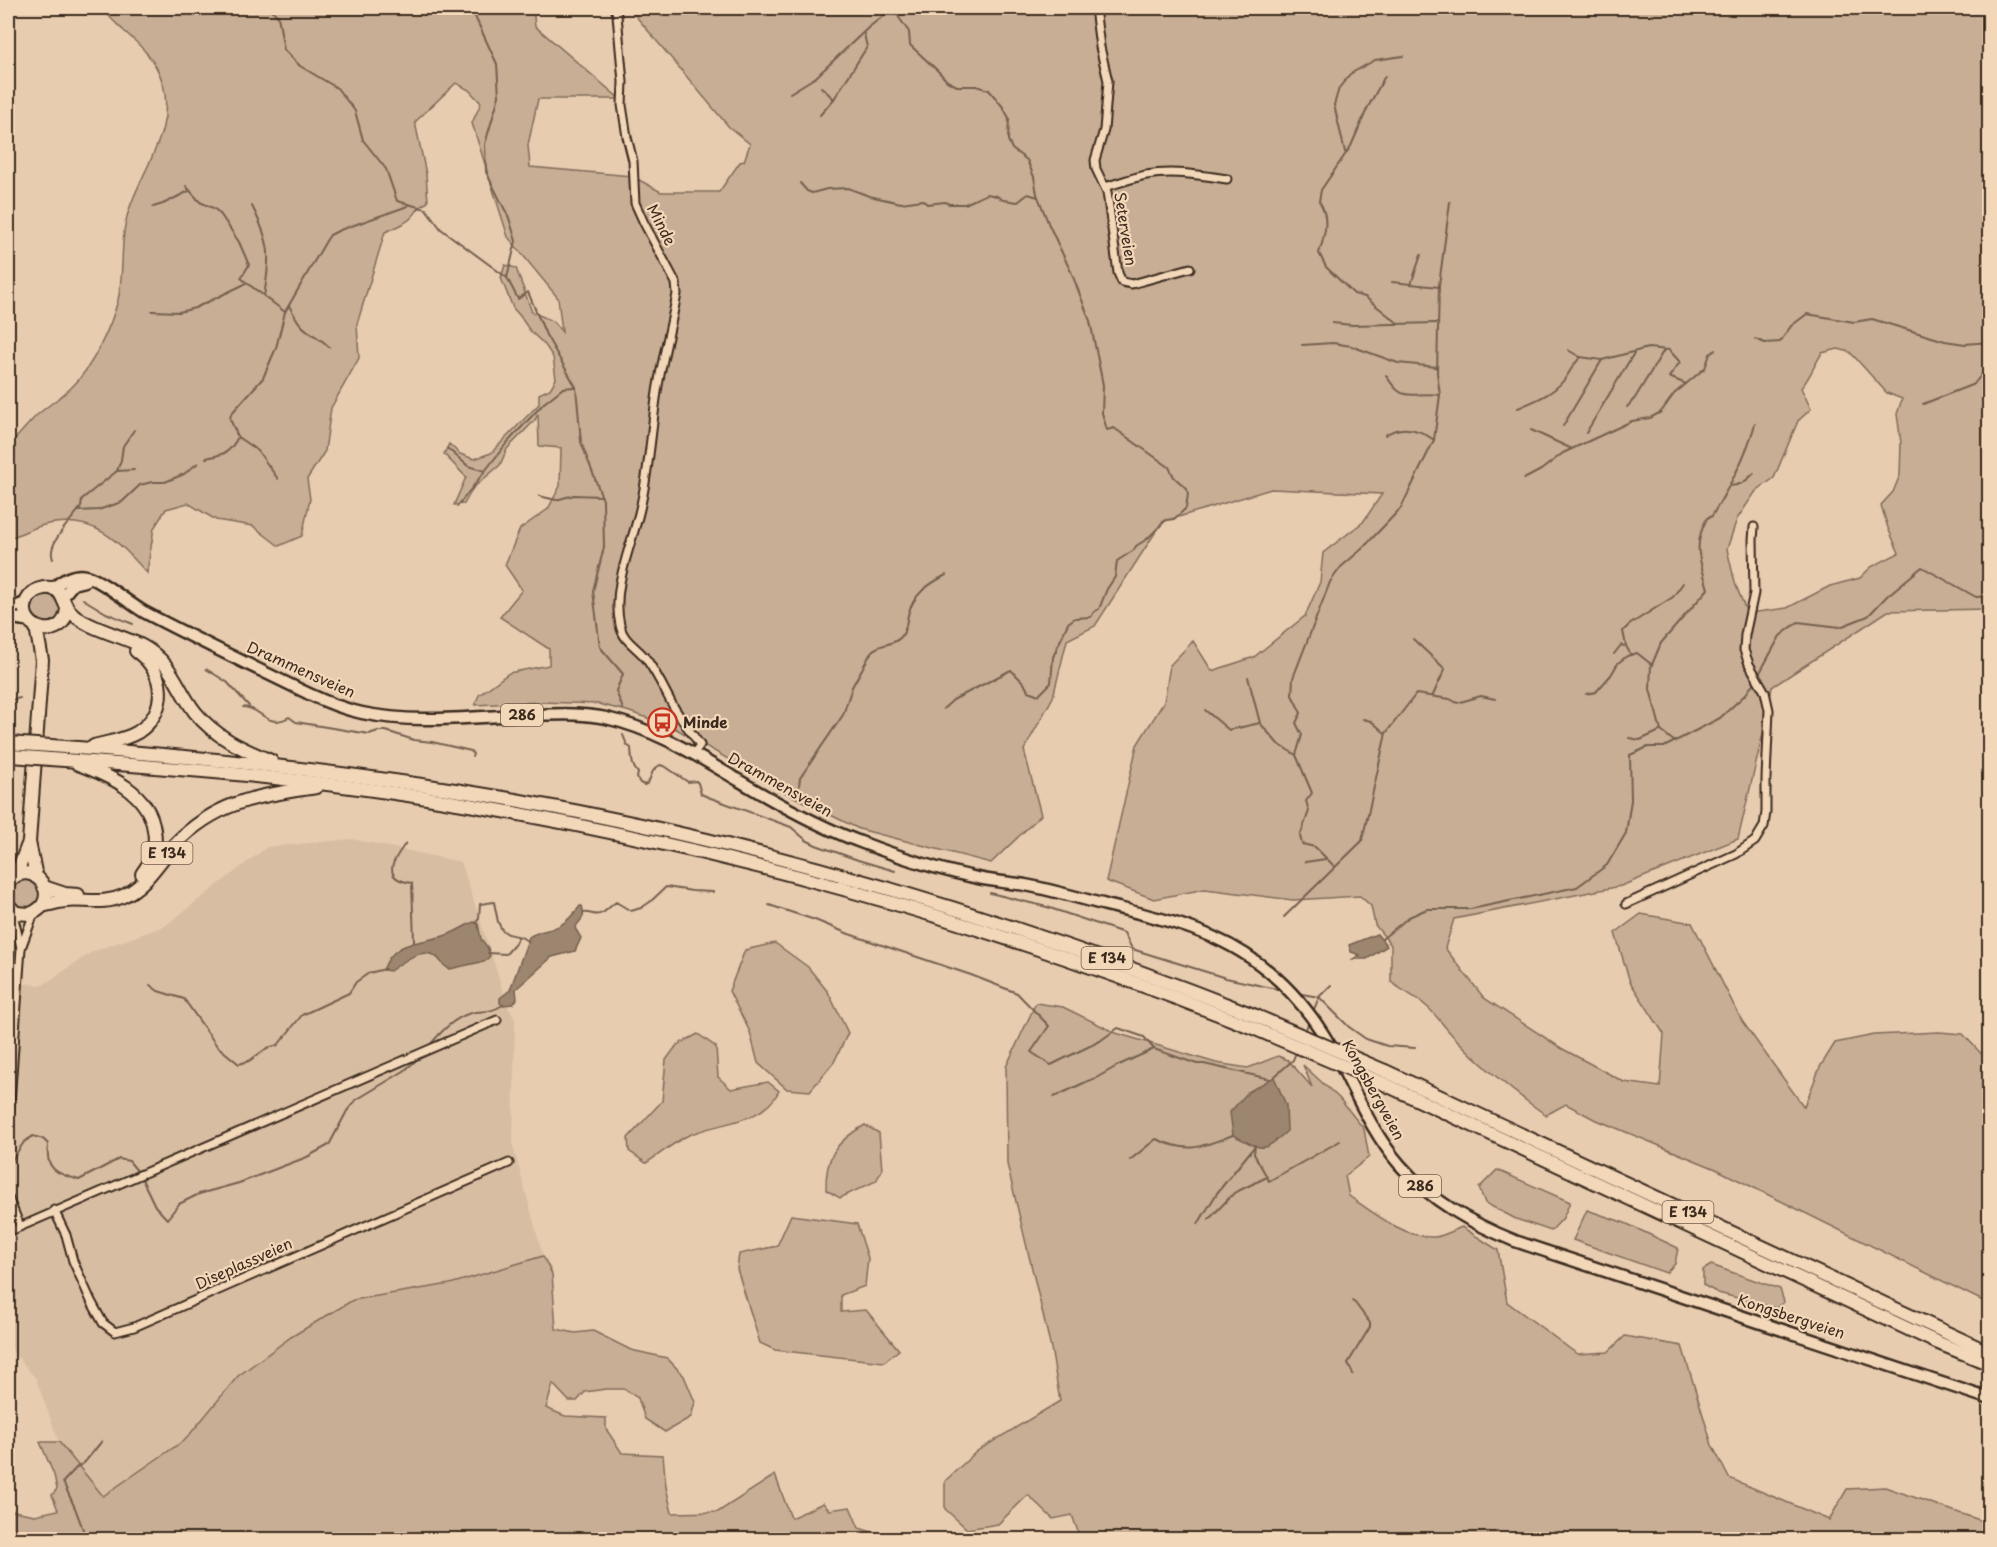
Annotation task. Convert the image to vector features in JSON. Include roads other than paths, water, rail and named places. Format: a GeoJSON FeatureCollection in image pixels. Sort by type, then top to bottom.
{"type":"FeatureCollection","features":[{"type":"Feature","properties":{"kind":"highway"},"geometry":{"type":"LineString","coordinates":[[38,909],[46,896],[44,887],[36,877],[29,842],[42,660],[33,624],[26,610],[31,595],[45,588],[61,598],[65,618],[56,627],[42,660]]}},
{"type":"Feature","properties":{"kind":"highway","name":"E 134"},"geometry":{"type":"LineString","coordinates":[[61,598],[82,620],[154,654],[172,672],[195,712],[211,729],[232,744],[285,767]]}},
{"type":"Feature","properties":{"kind":"highway","name":"E 134"},"geometry":{"type":"LineString","coordinates":[[8,755],[81,749],[128,737],[147,725],[154,716],[159,703],[159,681],[154,668],[149,661],[132,648],[87,629],[56,627],[45,629],[33,624]]}},
{"type":"Feature","properties":{"kind":"highway","name":"E 134"},"geometry":{"type":"LineString","coordinates":[[8,743],[50,753],[117,781],[140,798],[151,816],[155,833],[150,863],[131,885],[116,893],[90,896],[65,894],[44,887]]}},
{"type":"Feature","properties":{"kind":"highway","name":"E 134"},"geometry":{"type":"LineString","coordinates":[[81,749],[285,767],[404,782],[518,801],[656,829],[779,858],[907,893],[1019,928],[1151,975],[1383,1077],[1989,1353]]}},
{"type":"Feature","properties":{"kind":"highway","name":"E 134"},"geometry":{"type":"LineString","coordinates":[[67,760],[194,770],[332,785],[439,800],[596,828],[806,878],[904,905],[1032,945],[1254,1021]]}},
{"type":"Feature","properties":{"kind":"highway","name":"E 134"},"geometry":{"type":"LineString","coordinates":[[10,908],[23,915],[66,901],[103,902],[123,896],[141,883],[181,838],[218,812],[256,797],[332,785]]}},
{"type":"Feature","properties":{"kind":"highway"},"geometry":{"type":"LineString","coordinates":[[12,879],[29,842]]}},
{"type":"Feature","properties":{"kind":"highway"},"geometry":{"type":"LineString","coordinates":[[12,879],[27,873],[36,877]]}},
{"type":"Feature","properties":{"kind":"highway","name":"E 134"},"geometry":{"type":"LineString","coordinates":[[1383,1077],[1920,1334],[1989,1364]]}},
{"type":"Feature","properties":{"kind":"main road","name":"Drammensveien"},"geometry":{"type":"LineString","coordinates":[[61,598],[76,582],[100,583],[131,605],[162,621],[309,694],[351,710],[378,716],[425,718],[590,716],[641,728],[697,749],[747,785],[825,828],[861,843],[942,869]]}},
{"type":"Feature","properties":{"kind":"main road"},"geometry":{"type":"LineString","coordinates":[[8,610],[27,602]]}},
{"type":"Feature","properties":{"kind":"main road"},"geometry":{"type":"LineString","coordinates":[[8,617],[33,624]]}},
{"type":"Feature","properties":{"kind":"main road","name":"Kongsbergveien"},"geometry":{"type":"LineString","coordinates":[[942,869],[968,876],[1040,888],[1166,920],[1214,937],[1249,956],[1287,987],[1315,1021],[1365,1113],[1398,1163],[1418,1184],[1449,1209],[1483,1228],[1515,1241],[1989,1399]]}},
{"type":"Feature","properties":{"kind":"street","name":"Minde"},"geometry":{"type":"LineString","coordinates":[[615,8],[623,82],[624,120],[633,160],[635,203],[676,284],[677,294],[662,358],[640,511],[624,562],[619,593],[620,625],[624,637],[645,657],[697,749]]}},
{"type":"Feature","properties":{"kind":"street","name":"Seterveien"},"geometry":{"type":"LineString","coordinates":[[1095,8],[1100,47],[1108,81],[1104,130],[1095,160],[1096,170],[1105,187],[1109,204],[1118,273],[1122,282],[1132,284],[1190,268]]}},
{"type":"Feature","properties":{"kind":"street"},"geometry":{"type":"LineString","coordinates":[[1105,187],[1147,175],[1194,174],[1227,179]]}},
{"type":"Feature","properties":{"kind":"street"},"geometry":{"type":"LineString","coordinates":[[1626,904],[1736,854],[1755,841],[1764,826],[1769,710],[1765,693],[1744,650],[1755,586],[1754,527]]}},
{"type":"Feature","properties":{"kind":"street"},"geometry":{"type":"LineString","coordinates":[[8,1131],[21,948],[10,908]]}},
{"type":"Feature","properties":{"kind":"street"},"geometry":{"type":"LineString","coordinates":[[21,948],[38,909]]}},
{"type":"Feature","properties":{"kind":"street"},"geometry":{"type":"LineString","coordinates":[[8,1232],[54,1210],[497,1020]]}},
{"type":"Feature","properties":{"kind":"street","name":"Diseplassveien"},"geometry":{"type":"LineString","coordinates":[[54,1210],[91,1301],[103,1323],[114,1332],[134,1327],[509,1162]]}},
{"type":"Feature","properties":{"kind":"street"},"geometry":{"type":"LineString","coordinates":[[8,1197],[20,1226]]}},
{"type":"Feature","properties":{"kind":"waterway"},"geometry":{"type":"LineString","coordinates":[[269,8],[278,16],[284,50],[300,66],[337,88],[355,111],[363,140],[386,169],[397,201],[426,209],[441,229],[506,277]]}},
{"type":"Feature","properties":{"kind":"waterway"},"geometry":{"type":"LineString","coordinates":[[471,8],[497,64],[499,96],[485,144],[486,172],[509,218],[516,241],[507,278],[518,299],[528,292],[546,335],[576,387],[581,442],[603,500],[604,547],[593,591],[600,647],[623,674],[616,691],[623,709]]}},
{"type":"Feature","properties":{"kind":"waterway"},"geometry":{"type":"LineString","coordinates":[[790,93],[816,77],[869,27],[894,8]]}},
{"type":"Feature","properties":{"kind":"waterway"},"geometry":{"type":"LineString","coordinates":[[893,9],[909,32],[910,45],[947,81],[957,86],[976,86],[989,90],[1003,107],[1009,118],[1008,140],[1012,149],[1027,160],[1049,225],[1072,274],[1090,321],[1103,385],[1102,413],[1107,430],[1114,428],[1169,467],[1174,477],[1187,489],[1188,494],[1186,508],[1182,512],[1174,519],[1166,520],[1134,550],[1117,561],[1115,577],[1099,609],[1091,617],[1075,618],[1068,623],[1053,657],[1051,683],[1039,695],[1028,691],[1024,683],[1011,670],[953,700],[943,709]]}},
{"type":"Feature","properties":{"kind":"waterway"},"geometry":{"type":"LineString","coordinates":[[820,115],[834,99],[867,47],[864,34]]}},
{"type":"Feature","properties":{"kind":"waterway"},"geometry":{"type":"LineString","coordinates":[[1345,152],[1334,105],[1339,88],[1350,74],[1375,60],[1403,56]]}},
{"type":"Feature","properties":{"kind":"waterway"},"geometry":{"type":"LineString","coordinates":[[1385,76],[1351,146],[1321,190],[1319,201],[1324,213],[1325,226],[1319,253],[1326,267],[1354,294],[1365,297],[1399,324]]}},
{"type":"Feature","properties":{"kind":"waterway"},"geometry":{"type":"LineString","coordinates":[[821,87],[834,99]]}},
{"type":"Feature","properties":{"kind":"waterway"},"geometry":{"type":"LineString","coordinates":[[800,183],[812,193],[827,189],[848,188],[869,196],[901,203],[923,200],[927,204],[945,202],[965,204],[987,194],[1003,200],[1018,202],[1028,194],[1038,197]]}},
{"type":"Feature","properties":{"kind":"waterway"},"geometry":{"type":"LineString","coordinates":[[186,186],[200,202],[215,209],[221,215],[239,242],[249,265],[241,278],[246,282]]}},
{"type":"Feature","properties":{"kind":"waterway"},"geometry":{"type":"LineString","coordinates":[[153,207],[189,191]]}},
{"type":"Feature","properties":{"kind":"waterway"},"geometry":{"type":"LineString","coordinates":[[1335,867],[1315,847],[1302,844],[1300,836],[1309,811],[1306,801],[1312,793],[1296,755],[1302,735],[1296,723],[1301,713],[1292,695],[1293,678],[1330,582],[1341,567],[1363,548],[1401,508],[1434,440],[1440,395],[1437,373],[1439,285],[1450,202]]}},
{"type":"Feature","properties":{"kind":"waterway"},"geometry":{"type":"LineString","coordinates":[[252,206],[263,230],[268,250],[264,296]]}},
{"type":"Feature","properties":{"kind":"waterway"},"geometry":{"type":"LineString","coordinates":[[206,458],[225,452],[232,447],[238,437],[230,419],[231,414],[263,378],[276,348],[285,312],[330,235],[408,206]]}},
{"type":"Feature","properties":{"kind":"waterway"},"geometry":{"type":"LineString","coordinates":[[1411,284],[1421,255]]}},
{"type":"Feature","properties":{"kind":"waterway"},"geometry":{"type":"LineString","coordinates":[[1392,282],[1439,287]]}},
{"type":"Feature","properties":{"kind":"waterway"},"geometry":{"type":"LineString","coordinates":[[152,311],[179,312],[195,308],[247,283],[285,312]]}},
{"type":"Feature","properties":{"kind":"waterway"},"geometry":{"type":"LineString","coordinates":[[289,306],[302,326],[329,347]]}},
{"type":"Feature","properties":{"kind":"waterway"},"geometry":{"type":"LineString","coordinates":[[1755,339],[1765,343],[1780,342],[1791,326],[1807,314],[1854,322],[1872,319],[1945,341],[1965,344],[1990,342]]}},
{"type":"Feature","properties":{"kind":"waterway"},"geometry":{"type":"LineString","coordinates":[[1332,323],[1352,325],[1437,323]]}},
{"type":"Feature","properties":{"kind":"waterway"},"geometry":{"type":"LineString","coordinates":[[1302,345],[1333,343],[1351,346],[1398,363],[1437,367]]}},
{"type":"Feature","properties":{"kind":"waterway"},"geometry":{"type":"LineString","coordinates":[[1568,350],[1580,357],[1602,360],[1648,348],[1669,350],[1680,362],[1669,377],[1686,384]]}},
{"type":"Feature","properties":{"kind":"waterway"},"geometry":{"type":"LineString","coordinates":[[1627,407],[1635,398],[1664,350]]}},
{"type":"Feature","properties":{"kind":"waterway"},"geometry":{"type":"LineString","coordinates":[[1524,479],[1541,470],[1563,453],[1632,421],[1650,418],[1661,412],[1674,394],[1705,368],[1710,354],[1716,350]]}},
{"type":"Feature","properties":{"kind":"waterway"},"geometry":{"type":"LineString","coordinates":[[1586,433],[1634,353]]}},
{"type":"Feature","properties":{"kind":"waterway"},"geometry":{"type":"LineString","coordinates":[[1518,408],[1554,390],[1581,357]]}},
{"type":"Feature","properties":{"kind":"waterway"},"geometry":{"type":"LineString","coordinates":[[1563,426],[1602,360]]}},
{"type":"Feature","properties":{"kind":"waterway"},"geometry":{"type":"LineString","coordinates":[[1923,404],[1974,384],[1990,364]]}},
{"type":"Feature","properties":{"kind":"waterway"},"geometry":{"type":"LineString","coordinates":[[1386,375],[1397,390],[1408,395],[1440,395]]}},
{"type":"Feature","properties":{"kind":"waterway"},"geometry":{"type":"LineString","coordinates":[[457,507],[506,444],[544,403],[563,388],[574,387]]}},
{"type":"Feature","properties":{"kind":"waterway"},"geometry":{"type":"LineString","coordinates":[[1651,667],[1661,643],[1708,589],[1699,554],[1702,528],[1707,518],[1712,516],[1736,472],[1755,424]]}},
{"type":"Feature","properties":{"kind":"waterway"},"geometry":{"type":"LineString","coordinates":[[1385,435],[1398,429],[1410,429],[1434,440]]}},
{"type":"Feature","properties":{"kind":"waterway"},"geometry":{"type":"LineString","coordinates":[[117,471],[123,446],[134,430]]}},
{"type":"Feature","properties":{"kind":"waterway"},"geometry":{"type":"LineString","coordinates":[[1531,430],[1572,449]]}},
{"type":"Feature","properties":{"kind":"waterway"},"geometry":{"type":"LineString","coordinates":[[239,438],[258,451],[278,479]]}},
{"type":"Feature","properties":{"kind":"waterway"},"geometry":{"type":"LineString","coordinates":[[447,448],[468,466],[485,471]]}},
{"type":"Feature","properties":{"kind":"waterway"},"geometry":{"type":"LineString","coordinates":[[78,511],[98,510],[122,502],[140,485],[165,482],[184,474],[198,463]]}},
{"type":"Feature","properties":{"kind":"waterway"},"geometry":{"type":"LineString","coordinates":[[53,559],[53,546],[56,539],[81,507],[82,499],[117,471],[134,470]]}},
{"type":"Feature","properties":{"kind":"waterway"},"geometry":{"type":"LineString","coordinates":[[1730,486],[1743,482],[1754,473]]}},
{"type":"Feature","properties":{"kind":"waterway"},"geometry":{"type":"LineString","coordinates":[[539,496],[556,500],[574,495],[601,496]]}},
{"type":"Feature","properties":{"kind":"waterway"},"geometry":{"type":"LineString","coordinates":[[1758,676],[1780,636],[1798,622],[1840,627],[1868,616],[1887,596],[1922,567],[1976,597],[1990,596]]}},
{"type":"Feature","properties":{"kind":"waterway"},"geometry":{"type":"LineString","coordinates":[[799,786],[800,778],[843,715],[852,687],[872,651],[901,637],[910,608],[918,595],[946,575]]}},
{"type":"Feature","properties":{"kind":"waterway"},"geometry":{"type":"LineString","coordinates":[[1631,655],[1626,646],[1623,631],[1673,597],[1683,583]]}},
{"type":"Feature","properties":{"kind":"waterway"},"geometry":{"type":"LineString","coordinates":[[83,599],[106,613],[133,624]]}},
{"type":"Feature","properties":{"kind":"waterway"},"geometry":{"type":"LineString","coordinates":[[1413,639],[1445,669],[1433,695]]}},
{"type":"Feature","properties":{"kind":"waterway"},"geometry":{"type":"LineString","coordinates":[[1614,654],[1621,645],[1624,646]]}},
{"type":"Feature","properties":{"kind":"waterway"},"geometry":{"type":"LineString","coordinates":[[1586,694],[1596,692],[1618,663],[1627,656],[1637,653],[1651,664],[1650,689],[1661,731],[1675,742]]}},
{"type":"Feature","properties":{"kind":"waterway"},"geometry":{"type":"LineString","coordinates":[[206,669],[227,682],[249,706]]}},
{"type":"Feature","properties":{"kind":"waterway"},"geometry":{"type":"LineString","coordinates":[[1248,677],[1260,723],[1278,744],[1296,755]]}},
{"type":"Feature","properties":{"kind":"waterway"},"geometry":{"type":"LineString","coordinates":[[1382,939],[1409,917],[1427,909],[1471,909],[1577,887],[1607,865],[1626,833],[1631,800],[1630,755],[1648,747],[1664,747],[1720,718],[1746,694],[1755,681]]}},
{"type":"Feature","properties":{"kind":"waterway"},"geometry":{"type":"LineString","coordinates":[[1284,917],[1362,841],[1386,733],[1416,694],[1450,699],[1457,703],[1481,696],[1495,699]]}},
{"type":"Feature","properties":{"kind":"waterway"},"geometry":{"type":"LineString","coordinates":[[8,701],[20,698]]}},
{"type":"Feature","properties":{"kind":"waterway"},"geometry":{"type":"LineString","coordinates":[[243,707],[255,710],[275,721],[289,717],[296,722],[369,734],[386,731],[414,740],[471,751],[472,757]]}},
{"type":"Feature","properties":{"kind":"waterway"},"geometry":{"type":"LineString","coordinates":[[1205,710],[1229,730],[1260,723]]}},
{"type":"Feature","properties":{"kind":"waterway"},"geometry":{"type":"LineString","coordinates":[[1363,719],[1371,721],[1385,733]]}},
{"type":"Feature","properties":{"kind":"waterway"},"geometry":{"type":"LineString","coordinates":[[1629,738],[1640,740],[1660,731]]}},
{"type":"Feature","properties":{"kind":"waterway"},"geometry":{"type":"LineString","coordinates":[[623,735],[627,745],[631,748],[633,764],[640,783],[644,785],[648,783],[652,773],[660,765],[666,767],[688,782],[696,781],[701,794],[791,827],[816,845],[895,871]]}},
{"type":"Feature","properties":{"kind":"waterway"},"geometry":{"type":"LineString","coordinates":[[406,843],[392,868],[396,878],[412,883],[414,942]]}},
{"type":"Feature","properties":{"kind":"waterway"},"geometry":{"type":"LineString","coordinates":[[1305,862],[1326,859]]}},
{"type":"Feature","properties":{"kind":"waterway"},"geometry":{"type":"LineString","coordinates":[[583,913],[597,915],[616,902],[631,911],[641,908],[666,887],[713,892]]}},
{"type":"Feature","properties":{"kind":"waterway"},"geometry":{"type":"LineString","coordinates":[[990,893],[1047,907],[1124,933],[1132,949],[1226,978],[1281,990]]}},
{"type":"Feature","properties":{"kind":"waterway"},"geometry":{"type":"LineString","coordinates":[[476,923],[479,918],[480,904],[494,902],[502,930],[529,942]]}},
{"type":"Feature","properties":{"kind":"waterway"},"geometry":{"type":"LineString","coordinates":[[769,905],[1017,993],[1049,1026],[1031,1052],[1051,1065],[1100,1041],[1118,1028],[1144,1037],[1154,1049],[1197,1064],[1270,1079]]}},
{"type":"Feature","properties":{"kind":"waterway"},"geometry":{"type":"LineString","coordinates":[[488,953],[506,954],[518,937]]}},
{"type":"Feature","properties":{"kind":"waterway"},"geometry":{"type":"LineString","coordinates":[[150,985],[158,991],[184,999],[217,1046],[239,1064],[249,1061],[267,1048],[278,1045],[302,1015],[349,993],[356,982],[369,973],[385,969]]}},
{"type":"Feature","properties":{"kind":"waterway"},"geometry":{"type":"LineString","coordinates":[[1313,1012],[1319,997],[1331,985]]}},
{"type":"Feature","properties":{"kind":"waterway"},"geometry":{"type":"LineString","coordinates":[[1296,993],[1319,997],[1349,1027],[1366,1039],[1387,1046],[1415,1048]]}},
{"type":"Feature","properties":{"kind":"waterway"},"geometry":{"type":"LineString","coordinates":[[429,1046],[458,1018],[471,1013],[494,1010],[503,1005]]}},
{"type":"Feature","properties":{"kind":"waterway"},"geometry":{"type":"LineString","coordinates":[[1305,1031],[1310,1020]]}},
{"type":"Feature","properties":{"kind":"waterway"},"geometry":{"type":"LineString","coordinates":[[1054,1097],[1154,1049]]}},
{"type":"Feature","properties":{"kind":"waterway"},"geometry":{"type":"LineString","coordinates":[[1274,1077],[1293,1060],[1297,1050]]}},
{"type":"Feature","properties":{"kind":"waterway"},"geometry":{"type":"LineString","coordinates":[[141,1177],[155,1206],[167,1219],[179,1204],[199,1194],[239,1183],[307,1157],[329,1145],[347,1111],[356,1100],[404,1071],[422,1055]]}},
{"type":"Feature","properties":{"kind":"waterway"},"geometry":{"type":"LineString","coordinates":[[1130,1160],[1156,1139],[1168,1144],[1195,1147],[1233,1135]]}},
{"type":"Feature","properties":{"kind":"waterway"},"geometry":{"type":"LineString","coordinates":[[8,1166],[24,1142],[33,1136],[43,1139],[48,1144],[50,1165],[71,1178],[79,1180],[119,1159],[129,1161],[138,1172]]}},
{"type":"Feature","properties":{"kind":"waterway"},"geometry":{"type":"LineString","coordinates":[[1268,1179],[1269,1181],[1340,1141]]}},
{"type":"Feature","properties":{"kind":"waterway"},"geometry":{"type":"LineString","coordinates":[[1209,1219],[1234,1193],[1267,1177],[1254,1154],[1255,1145]]}},
{"type":"Feature","properties":{"kind":"waterway"},"geometry":{"type":"LineString","coordinates":[[1198,1224],[1217,1193],[1254,1147]]}},
{"type":"Feature","properties":{"kind":"waterway"},"geometry":{"type":"LineString","coordinates":[[1352,1301],[1370,1323],[1370,1327],[1348,1363],[1353,1374]]}},
{"type":"Feature","properties":{"kind":"waterway"},"geometry":{"type":"LineString","coordinates":[[87,1540],[63,1482],[84,1463],[102,1441]]}},
{"type":"Feature","properties":{"kind":"place","name":"Minde"},"geometry":{"type":"Point","coordinates":[662,723]}}]}
